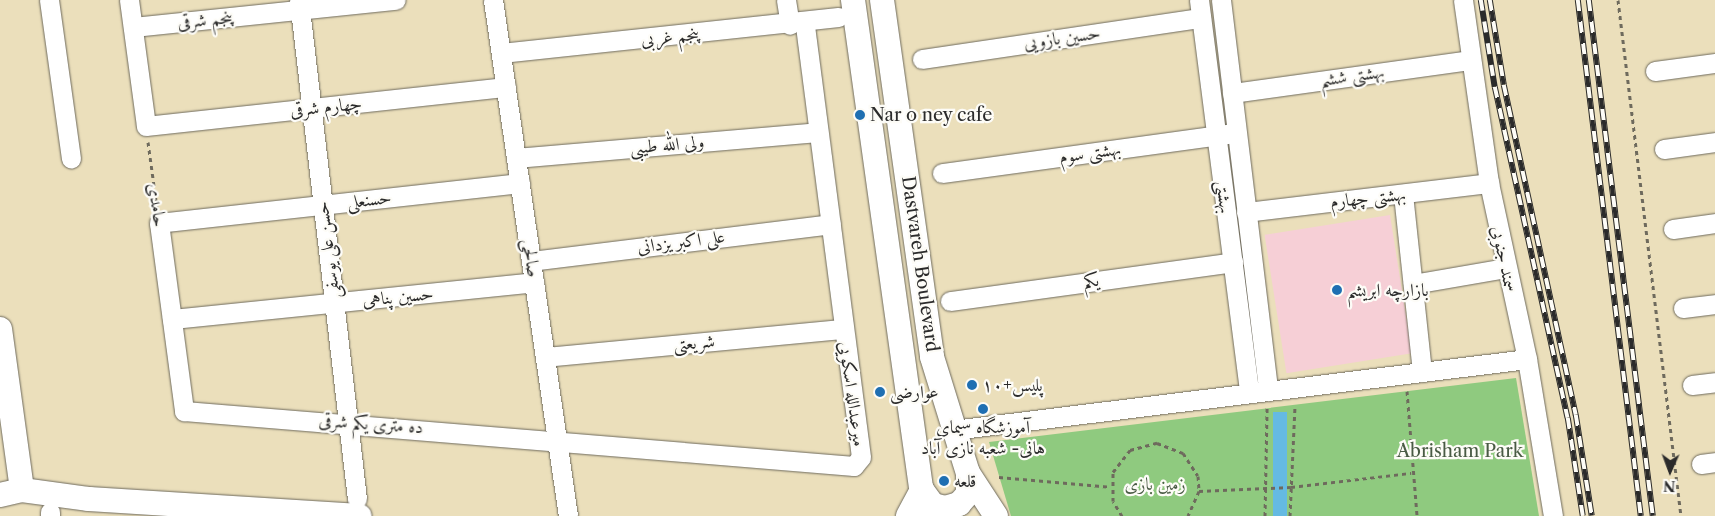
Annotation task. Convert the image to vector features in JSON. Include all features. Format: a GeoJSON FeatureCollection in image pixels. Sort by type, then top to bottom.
{"type":"FeatureCollection","features":[{"type":"Feature","properties":{"kind":"main road","name":"Dastvareh Boulevard"},"geometry":{"type":"LineString","coordinates":[[882,0],[932,357],[953,430],[968,473],[996,516]]}},
{"type":"Feature","properties":{"kind":"main road","name":"Dastvareh Boulevard"},"geometry":{"type":"LineString","coordinates":[[845,9],[925,516]]}},
{"type":"Feature","properties":{"kind":"main road"},"geometry":{"type":"LineString","coordinates":[[0,329],[11,492]]}},
{"type":"Feature","properties":{"kind":"main road"},"geometry":{"type":"LineString","coordinates":[[908,516],[922,490],[933,504],[945,508],[959,504],[968,494],[968,473]]}},
{"type":"Feature","properties":{"kind":"main road"},"geometry":{"type":"LineString","coordinates":[[968,473],[982,516]]}},
{"type":"Feature","properties":{"kind":"main road"},"geometry":{"type":"LineString","coordinates":[[0,475],[11,492]]}},
{"type":"Feature","properties":{"kind":"main road"},"geometry":{"type":"LineString","coordinates":[[11,492],[89,499],[186,504],[358,508]]}},
{"type":"Feature","properties":{"kind":"main road"},"geometry":{"type":"LineString","coordinates":[[89,499],[121,516]]}},
{"type":"Feature","properties":{"kind":"main road"},"geometry":{"type":"LineString","coordinates":[[161,516],[186,504]]}},
{"type":"Feature","properties":{"kind":"street"},"geometry":{"type":"LineString","coordinates":[[49,0],[71,158]]}},
{"type":"Feature","properties":{"kind":"street"},"geometry":{"type":"LineString","coordinates":[[129,0],[146,126]]}},
{"type":"Feature","properties":{"kind":"street","name":"پنجم شرقی"},"geometry":{"type":"LineString","coordinates":[[133,27],[299,5],[396,0]]}},
{"type":"Feature","properties":{"kind":"street","name":"صالحی"},"geometry":{"type":"LineString","coordinates":[[494,0],[568,516]]}},
{"type":"Feature","properties":{"kind":"street","name":"میرعبدالله اسکویی"},"geometry":{"type":"LineString","coordinates":[[557,439],[854,466],[861,457],[831,224],[817,132],[797,24],[786,0]]}},
{"type":"Feature","properties":{"kind":"street"},"geometry":{"type":"LineString","coordinates":[[1221,0],[1246,212],[1261,397]]}},
{"type":"Feature","properties":{"kind":"street","name":"سمند جنوبی"},"geometry":{"type":"LineString","coordinates":[[1463,0],[1489,182],[1526,358],[1553,516]]}},
{"type":"Feature","properties":{"kind":"street","name":"حسن علی یوسفی"},"geometry":{"type":"LineString","coordinates":[[299,5],[358,508]]}},
{"type":"Feature","properties":{"kind":"street","name":"پنجم غربی"},"geometry":{"type":"LineString","coordinates":[[501,54],[797,24],[845,9]]}},
{"type":"Feature","properties":{"kind":"street","name":"حسین بازویی"},"geometry":{"type":"LineString","coordinates":[[922,59],[1200,9]]}},
{"type":"Feature","properties":{"kind":"street","name":"بهشتی"},"geometry":{"type":"LineString","coordinates":[[1200,9],[1233,262],[1261,397]]}},
{"type":"Feature","properties":{"kind":"street","name":"بهشتی ششم"},"geometry":{"type":"LineString","coordinates":[[1232,93],[1471,60]]}},
{"type":"Feature","properties":{"kind":"street"},"geometry":{"type":"LineString","coordinates":[[1655,71],[1715,63]]}},
{"type":"Feature","properties":{"kind":"street","name":"چهارم شرقی"},"geometry":{"type":"LineString","coordinates":[[146,126],[506,87]]}},
{"type":"Feature","properties":{"kind":"street","name":"ولی الله طیبی"},"geometry":{"type":"LineString","coordinates":[[516,158],[817,132]]}},
{"type":"Feature","properties":{"kind":"street","name":"بهشتی سوم"},"geometry":{"type":"LineString","coordinates":[[942,173],[1237,133]]}},
{"type":"Feature","properties":{"kind":"street"},"geometry":{"type":"LineString","coordinates":[[1664,149],[1715,142]]}},
{"type":"Feature","properties":{"kind":"street","name":"بهشتی چهارم"},"geometry":{"type":"LineString","coordinates":[[1246,212],[1489,182]]}},
{"type":"Feature","properties":{"kind":"street","name":"حسنعلی"},"geometry":{"type":"LineString","coordinates":[[159,223],[520,183]]}},
{"type":"Feature","properties":{"kind":"street"},"geometry":{"type":"LineString","coordinates":[[1403,194],[1422,372]]}},
{"type":"Feature","properties":{"kind":"street","name":"حامدی"},"geometry":{"type":"LineString","coordinates":[[159,223],[184,411]]}},
{"type":"Feature","properties":{"kind":"street"},"geometry":{"type":"LineString","coordinates":[[1673,229],[1715,223]]}},
{"type":"Feature","properties":{"kind":"street","name":"علی اکبر یزدانی"},"geometry":{"type":"LineString","coordinates":[[531,261],[831,224]]}},
{"type":"Feature","properties":{"kind":"street","name":"یکم"},"geometry":{"type":"LineString","coordinates":[[950,301],[1233,262]]}},
{"type":"Feature","properties":{"kind":"street"},"geometry":{"type":"LineString","coordinates":[[1413,284],[1506,268]]}},
{"type":"Feature","properties":{"kind":"street","name":"حسین پناهی"},"geometry":{"type":"LineString","coordinates":[[172,319],[534,282]]}},
{"type":"Feature","properties":{"kind":"street"},"geometry":{"type":"LineString","coordinates":[[1682,308],[1715,304]]}},
{"type":"Feature","properties":{"kind":"street","name":"شریعتی"},"geometry":{"type":"LineString","coordinates":[[545,357],[844,330]]}},
{"type":"Feature","properties":{"kind":"street"},"geometry":{"type":"LineString","coordinates":[[953,430],[1261,397],[1526,358]]}},
{"type":"Feature","properties":{"kind":"street"},"geometry":{"type":"LineString","coordinates":[[1692,385],[1715,382]]}},
{"type":"Feature","properties":{"kind":"street","name":"ده متری یکم شرقی"},"geometry":{"type":"LineString","coordinates":[[184,411],[557,439]]}},
{"type":"Feature","properties":{"kind":"path"},"geometry":{"type":"LineString","coordinates":[[1618,0],[1681,516]]}},
{"type":"Feature","properties":{"kind":"path","name":"حامدی"},"geometry":{"type":"LineString","coordinates":[[146,126],[159,223]]}},
{"type":"Feature","properties":{"kind":"path"},"geometry":{"type":"LineString","coordinates":[[1407,391],[1411,473],[1417,516]]}},
{"type":"Feature","properties":{"kind":"path"},"geometry":{"type":"LineString","coordinates":[[1261,397],[1266,487],[1265,516]]}},
{"type":"Feature","properties":{"kind":"path"},"geometry":{"type":"LineString","coordinates":[[1290,516],[1295,405]]}},
{"type":"Feature","properties":{"kind":"path"},"geometry":{"type":"LineString","coordinates":[[1122,516],[1113,502],[1110,487],[1113,472],[1130,450],[1157,443],[1183,453],[1192,463],[1199,490],[1188,516]]}},
{"type":"Feature","properties":{"kind":"path"},"geometry":{"type":"LineString","coordinates":[[1199,490],[1291,487],[1411,473]]}},
{"type":"Feature","properties":{"kind":"path"},"geometry":{"type":"LineString","coordinates":[[999,477],[1110,487]]}},
{"type":"Feature","properties":{"kind":"shaded area","name":"بازارچه ابریشم"},"geometry":{"type":"Polygon","coordinates":[[[1390,215],[1412,353],[1286,373],[1265,235],[1390,215]]]}},
{"type":"Feature","properties":{"kind":"green space","name":"Abrisham Park"},"geometry":{"type":"Polygon","coordinates":[[[1516,378],[1539,516],[1011,516],[989,442],[1516,378]]]}},
{"type":"Feature","properties":{"kind":"water"},"geometry":{"type":"Polygon","coordinates":[[[1273,412],[1287,412],[1287,516],[1273,516],[1273,412]]]}},
{"type":"Feature","properties":{"kind":"railway"},"geometry":{"type":"LineString","coordinates":[[1481,0],[1495,87],[1568,418],[1583,516]]}},
{"type":"Feature","properties":{"kind":"railway"},"geometry":{"type":"LineString","coordinates":[[1490,0],[1504,85],[1576,415],[1592,516]]}},
{"type":"Feature","properties":{"kind":"railway"},"geometry":{"type":"LineString","coordinates":[[1578,0],[1641,516]]}},
{"type":"Feature","properties":{"kind":"railway"},"geometry":{"type":"LineString","coordinates":[[1589,0],[1653,516]]}},
{"type":"Feature","properties":{"kind":"place","name":"Nar o ney cafe"},"geometry":{"type":"Point","coordinates":[860,115]}},
{"type":"Feature","properties":{"kind":"place","name":"بازارچه ابریشم"},"geometry":{"type":"Point","coordinates":[1337,290]}},
{"type":"Feature","properties":{"kind":"place","name":"پلیس+۱۰"},"geometry":{"type":"Point","coordinates":[972,385]}},
{"type":"Feature","properties":{"kind":"place","name":"عوارضی"},"geometry":{"type":"Point","coordinates":[880,392]}},
{"type":"Feature","properties":{"kind":"place","name":"آموزشگاه سیمای هانی- شعبه نازی آباد"},"geometry":{"type":"Point","coordinates":[983,409]}},
{"type":"Feature","properties":{"kind":"place","name":"قلعه"},"geometry":{"type":"Point","coordinates":[944,481]}},
{"type":"Feature","properties":{"kind":"park label","name":"زمین بازی"},"geometry":{"type":"Point","coordinates":[1155,484]}}]}
